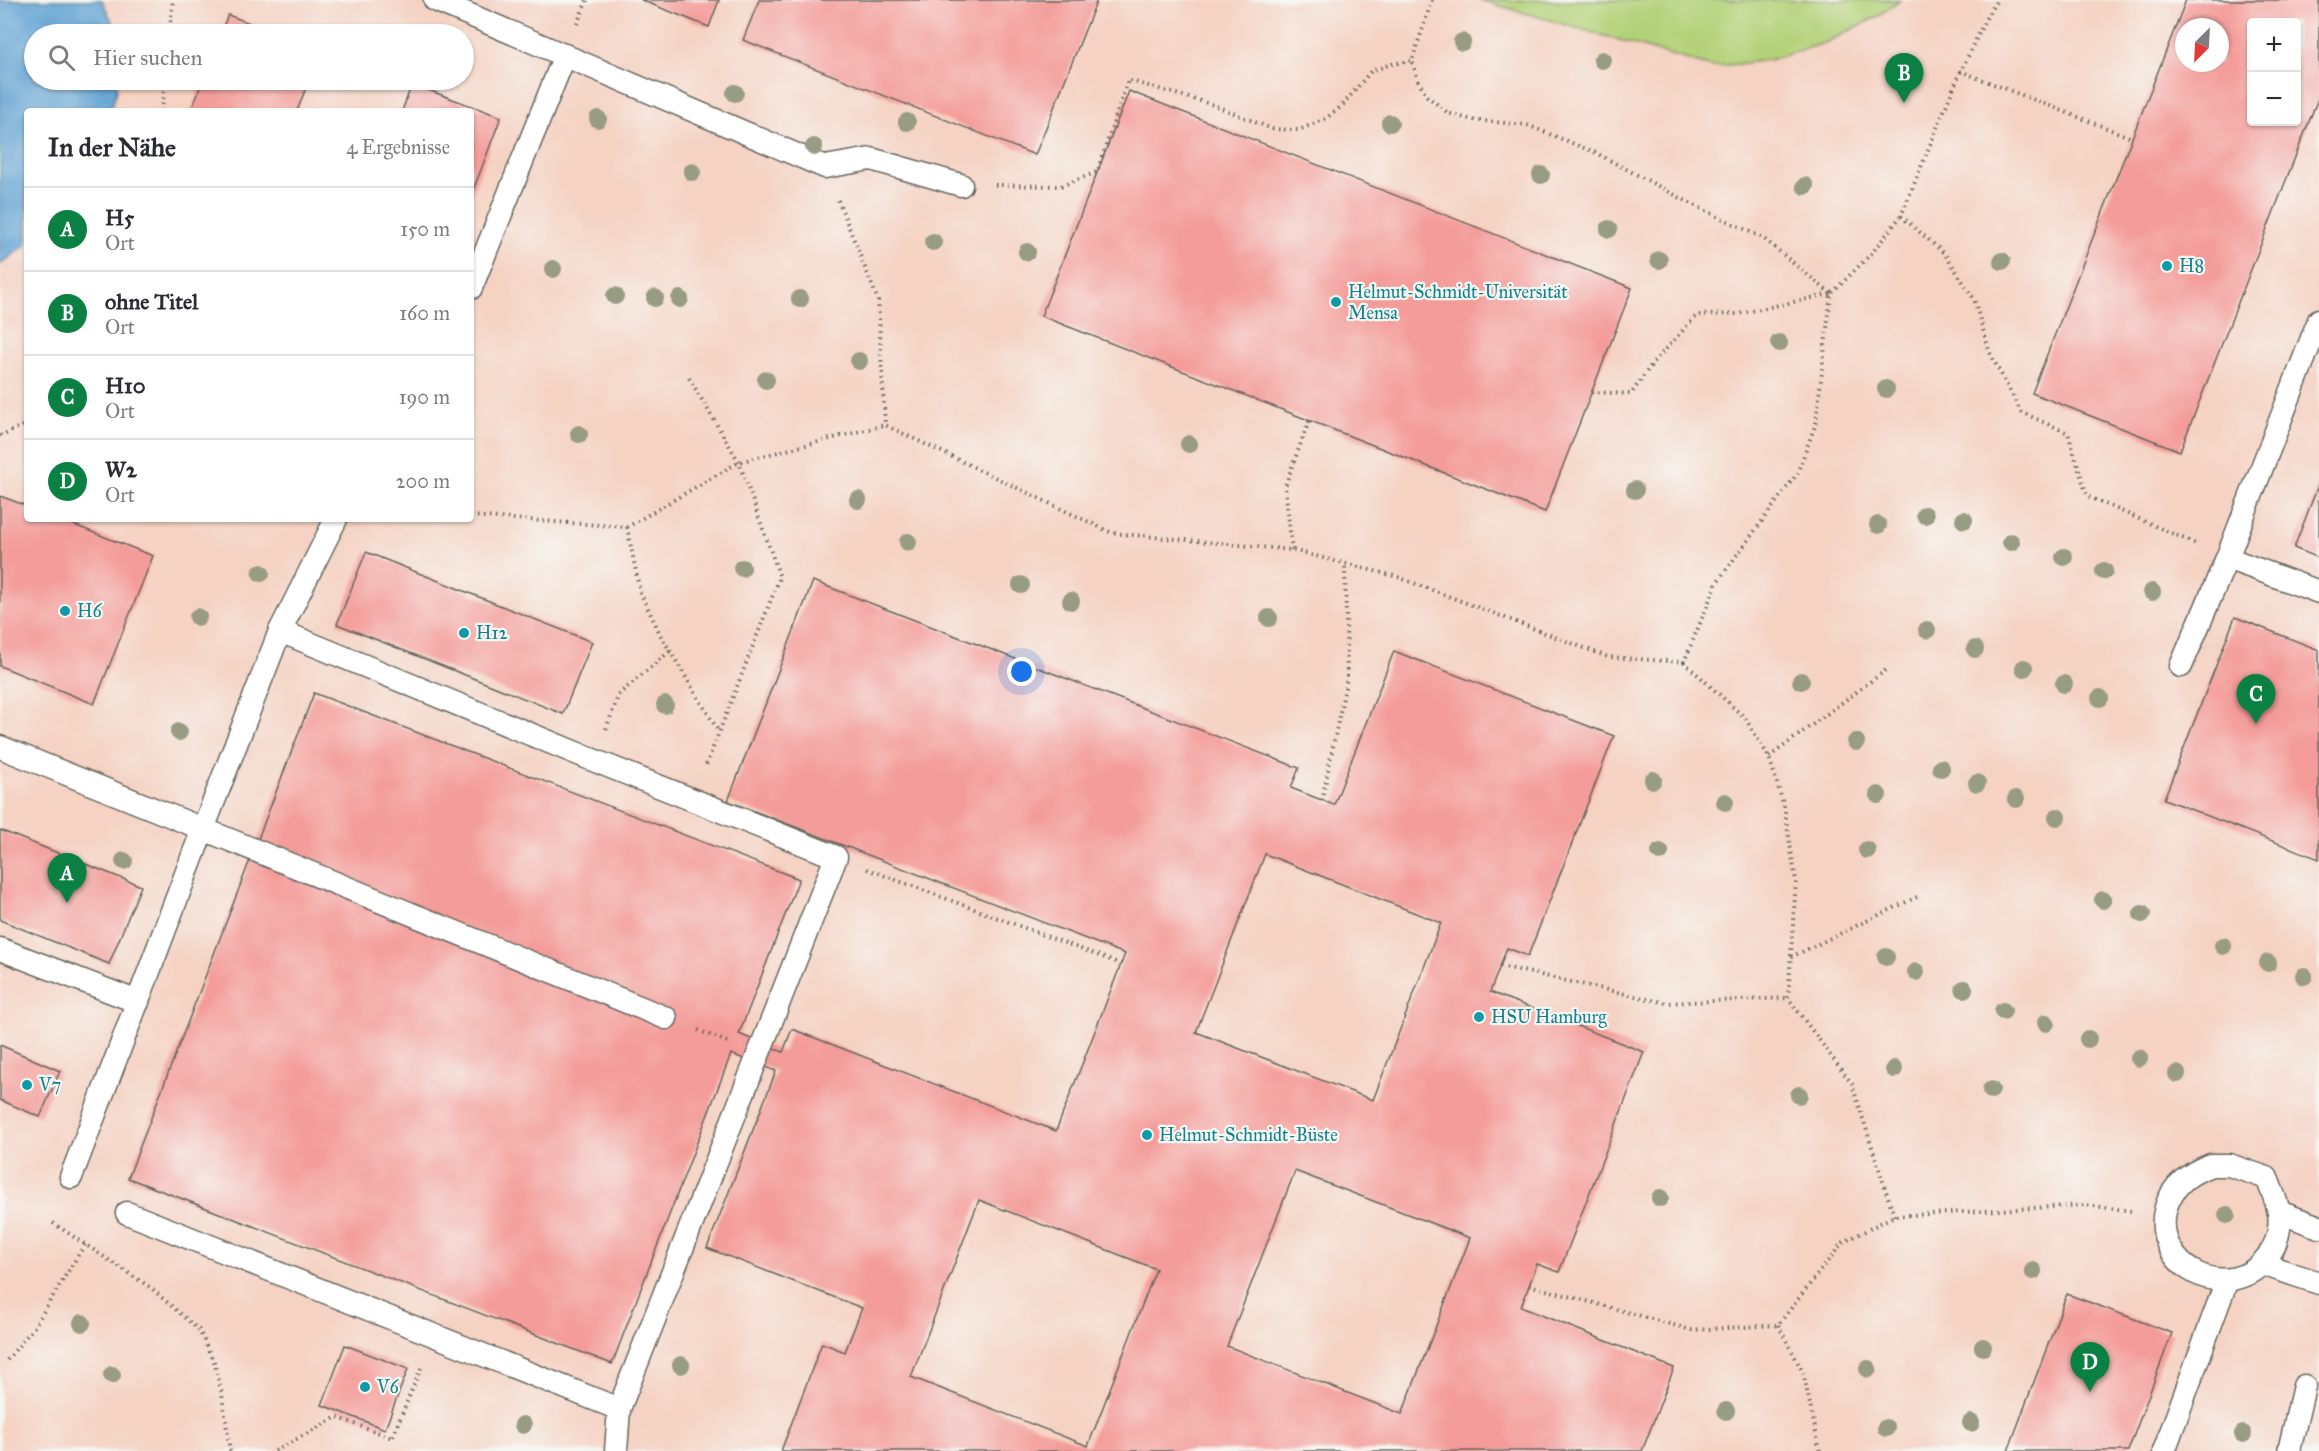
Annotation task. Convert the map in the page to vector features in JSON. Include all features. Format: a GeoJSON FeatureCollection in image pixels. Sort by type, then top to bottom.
{"type":"FeatureCollection","features":[{"type":"Feature","properties":{"kind":"lane"},"geometry":{"type":"LineString","coordinates":[[435,0],[825,167],[871,159],[961,185]]}},
{"type":"Feature","properties":{"kind":"lane"},"geometry":{"type":"LineString","coordinates":[[474,281],[565,56]]}},
{"type":"Feature","properties":{"kind":"lane"},"geometry":{"type":"LineString","coordinates":[[2181,666],[2227,558],[2319,320]]}},
{"type":"Feature","properties":{"kind":"lane"},"geometry":{"type":"LineString","coordinates":[[71,1177],[280,631],[334,522]]}},
{"type":"Feature","properties":{"kind":"lane"},"geometry":{"type":"LineString","coordinates":[[2227,558],[2319,592]]}},
{"type":"Feature","properties":{"kind":"lane"},"geometry":{"type":"LineString","coordinates":[[280,631],[836,857],[619,1409],[616,1451]]}},
{"type":"Feature","properties":{"kind":"lane"},"geometry":{"type":"LineString","coordinates":[[0,747],[666,1018]]}},
{"type":"Feature","properties":{"kind":"lane"},"geometry":{"type":"LineString","coordinates":[[0,949],[138,1002]]}},
{"type":"Feature","properties":{"kind":"lane"},"geometry":{"type":"LineString","coordinates":[[2211,1165],[2229,1165],[2267,1178],[2279,1212],[2279,1231],[2273,1249],[2262,1264],[2246,1275],[2227,1280],[2210,1279],[2194,1273],[2180,1262],[2170,1248],[2165,1232],[2164,1215],[2169,1197],[2180,1182],[2194,1171],[2211,1165]]}},
{"type":"Feature","properties":{"kind":"lane"},"geometry":{"type":"LineString","coordinates":[[2279,1212],[2319,1227]]}},
{"type":"Feature","properties":{"kind":"lane"},"geometry":{"type":"LineString","coordinates":[[127,1213],[619,1409]]}},
{"type":"Feature","properties":{"kind":"lane"},"geometry":{"type":"LineString","coordinates":[[2262,1264],[2319,1283]]}},
{"type":"Feature","properties":{"kind":"lane"},"geometry":{"type":"LineString","coordinates":[[2163,1451],[2227,1280]]}},
{"type":"Feature","properties":{"kind":"lane"},"geometry":{"type":"LineString","coordinates":[[2289,1451],[2304,1386]]}},
{"type":"Feature","properties":{"kind":"path"},"geometry":{"type":"LineString","coordinates":[[170,24],[173,0]]}},
{"type":"Feature","properties":{"kind":"path"},"geometry":{"type":"LineString","coordinates":[[1432,0],[1412,61],[1418,80],[1427,96],[1448,113],[1472,120],[1527,126],[1594,152],[1694,205],[1763,238],[1831,294]]}},
{"type":"Feature","properties":{"kind":"path"},"geometry":{"type":"LineString","coordinates":[[1592,392],[1631,394],[1652,364],[1696,315],[1738,314],[1831,294],[1872,253],[1902,216],[1960,71],[1997,0]]}},
{"type":"Feature","properties":{"kind":"path"},"geometry":{"type":"LineString","coordinates":[[961,185],[1060,186],[1097,172],[1128,80],[1214,105],[1272,129],[1299,130],[1325,119],[1342,106],[1371,71],[1391,64],[1412,61]]}},
{"type":"Feature","properties":{"kind":"path"},"geometry":{"type":"LineString","coordinates":[[1960,71],[2132,138]]}},
{"type":"Feature","properties":{"kind":"path"},"geometry":{"type":"LineString","coordinates":[[162,108],[164,90]]}},
{"type":"Feature","properties":{"kind":"path"},"geometry":{"type":"LineString","coordinates":[[825,167],[878,300],[885,425]]}},
{"type":"Feature","properties":{"kind":"path"},"geometry":{"type":"LineString","coordinates":[[1902,216],[1945,254],[1974,299],[1990,353],[2021,412],[2068,434],[2087,496],[2227,558]]}},
{"type":"Feature","properties":{"kind":"path"},"geometry":{"type":"LineString","coordinates":[[1684,662],[1717,582],[1797,474],[1816,423],[1831,294]]}},
{"type":"Feature","properties":{"kind":"path"},"geometry":{"type":"LineString","coordinates":[[689,378],[739,462],[780,577],[693,800]]}},
{"type":"Feature","properties":{"kind":"path"},"geometry":{"type":"LineString","coordinates":[[1292,550],[1286,486],[1309,421]]}},
{"type":"Feature","properties":{"kind":"path"},"geometry":{"type":"LineString","coordinates":[[0,435],[3,436],[24,425]]}},
{"type":"Feature","properties":{"kind":"path"},"geometry":{"type":"LineString","coordinates":[[474,516],[627,527],[739,462],[885,425],[1112,533],[1292,550],[1398,577],[1608,657],[1684,662],[1745,718],[1769,757],[1784,806],[1796,880],[1788,998],[1852,1084],[1894,1216]]}},
{"type":"Feature","properties":{"kind":"path"},"geometry":{"type":"LineString","coordinates":[[627,527],[640,592],[670,651],[719,732]]}},
{"type":"Feature","properties":{"kind":"path"},"geometry":{"type":"LineString","coordinates":[[1322,800],[1347,678],[1345,564]]}},
{"type":"Feature","properties":{"kind":"path"},"geometry":{"type":"LineString","coordinates":[[593,760],[620,694],[670,651]]}},
{"type":"Feature","properties":{"kind":"path"},"geometry":{"type":"LineString","coordinates":[[1769,757],[1886,670]]}},
{"type":"Feature","properties":{"kind":"path"},"geometry":{"type":"LineString","coordinates":[[836,857],[1120,964]]}},
{"type":"Feature","properties":{"kind":"path"},"geometry":{"type":"LineString","coordinates":[[1791,957],[1922,895]]}},
{"type":"Feature","properties":{"kind":"path"},"geometry":{"type":"LineString","coordinates":[[1500,966],[1666,1004],[1788,998]]}},
{"type":"Feature","properties":{"kind":"path"},"geometry":{"type":"LineString","coordinates":[[666,1018],[758,1054]]}},
{"type":"Feature","properties":{"kind":"path"},"geometry":{"type":"LineString","coordinates":[[1529,1285],[1691,1330],[1778,1325],[1842,1243],[1894,1216],[2086,1205],[2164,1215]]}},
{"type":"Feature","properties":{"kind":"path"},"geometry":{"type":"LineString","coordinates":[[53,1223],[151,1288],[199,1330],[214,1362],[222,1394],[230,1451]]}},
{"type":"Feature","properties":{"kind":"path"},"geometry":{"type":"LineString","coordinates":[[7,1360],[34,1327],[85,1244]]}},
{"type":"Feature","properties":{"kind":"path"},"geometry":{"type":"LineString","coordinates":[[1778,1325],[1803,1372],[1820,1451]]}},
{"type":"Feature","properties":{"kind":"path"},"geometry":{"type":"LineString","coordinates":[[275,1451],[337,1417],[392,1438],[434,1334]]}},
{"type":"Feature","properties":{"kind":"shaded area"},"geometry":{"type":"Polygon","coordinates":[[[0,0],[2319,0],[2319,1451],[0,1451],[0,0]]]}},
{"type":"Feature","properties":{"kind":"green space"},"geometry":{"type":"Polygon","coordinates":[[[1480,0],[1900,0],[1876,17],[1825,43],[1769,60],[1712,67],[1480,0]]]}},
{"type":"Feature","properties":{"kind":"water"},"geometry":{"type":"Polygon","coordinates":[[[0,0],[102,0],[113,24],[24,24],[24,90],[117,91],[111,108],[24,108],[24,246],[0,265],[0,0]]]}},
{"type":"Feature","properties":{"kind":"building"},"geometry":{"type":"Polygon","coordinates":[[[641,0],[719,0],[709,27],[641,0]]]}},
{"type":"Feature","properties":{"kind":"building"},"geometry":{"type":"Polygon","coordinates":[[[759,0],[1097,0],[1035,155],[743,40],[759,0]]]}},
{"type":"Feature","properties":{"kind":"building","name":"H8"},"geometry":{"type":"Polygon","coordinates":[[[2186,0],[2319,0],[2319,96],[2180,451],[2032,393],[2175,28],[2175,72],[2229,72],[2229,18],[2179,18],[2186,0]]]}},
{"type":"Feature","properties":{"kind":"building"},"geometry":{"type":"Polygon","coordinates":[[[228,15],[252,24],[224,24],[228,15]]]}},
{"type":"Feature","properties":{"kind":"building"},"geometry":{"type":"Polygon","coordinates":[[[199,90],[305,90],[298,108],[192,108],[199,90]]]}},
{"type":"Feature","properties":{"kind":"building"},"geometry":{"type":"Polygon","coordinates":[[[410,90],[428,90],[501,117],[474,188],[474,108],[403,108],[410,90]]]}},
{"type":"Feature","properties":{"kind":"building","name":"Helmut-Schmidt-Universität Mensa"},"geometry":{"type":"Polygon","coordinates":[[[1129,91],[1632,288],[1545,512],[1041,316],[1129,91]]]}},
{"type":"Feature","properties":{"kind":"building"},"geometry":{"type":"Polygon","coordinates":[[[2319,483],[2319,558],[2294,548],[2319,483]]]}},
{"type":"Feature","properties":{"kind":"building","name":"H6"},"geometry":{"type":"Polygon","coordinates":[[[0,496],[24,505],[24,522],[67,522],[153,556],[94,704],[0,666],[0,496]]]}},
{"type":"Feature","properties":{"kind":"building","name":"H12"},"geometry":{"type":"Polygon","coordinates":[[[366,552],[592,642],[563,714],[337,624],[366,552]]]}},
{"type":"Feature","properties":{"kind":"building","name":"HSU Hamburg"},"geometry":{"type":"Polygon","coordinates":[[[813,581],[1299,768],[1291,788],[1334,805],[1394,651],[1614,736],[1528,956],[1507,948],[1490,992],[1644,1052],[1559,1272],[1537,1264],[1521,1307],[1674,1368],[1642,1451],[781,1451],[822,1343],[845,1352],[862,1308],[707,1248],[776,1071],[731,1054],[612,1364],[128,1178],[314,693],[799,879],[739,1034],[783,1052],[792,1029],[1056,1131],[1125,954],[728,801],[813,581]],[[1265,854],[1196,1032],[1373,1100],[1441,923],[1265,854]],[[1295,1171],[1227,1346],[1402,1414],[1470,1238],[1295,1171]],[[979,1200],[911,1377],[1088,1446],[1156,1269],[979,1200]]]}},
{"type":"Feature","properties":{"kind":"building"},"geometry":{"type":"Polygon","coordinates":[[[2235,617],[2319,650],[2319,859],[2164,799],[2235,617]]]}},
{"type":"Feature","properties":{"kind":"building"},"geometry":{"type":"Polygon","coordinates":[[[0,830],[141,886],[109,964],[0,920],[0,830]]]}},
{"type":"Feature","properties":{"kind":"building","name":"V7"},"geometry":{"type":"Polygon","coordinates":[[[0,1045],[60,1071],[40,1117],[0,1100],[0,1045]]]}},
{"type":"Feature","properties":{"kind":"building"},"geometry":{"type":"Polygon","coordinates":[[[2067,1294],[2172,1333],[2128,1451],[2008,1451],[2067,1294]]]}},
{"type":"Feature","properties":{"kind":"building","name":"V6"},"geometry":{"type":"Polygon","coordinates":[[[345,1345],[408,1369],[385,1429],[322,1405],[345,1345]]]}},
{"type":"Feature","properties":{"kind":"place","name":"ohne Titel"},"geometry":{"type":"Point","coordinates":[1904,103]}},
{"type":"Feature","properties":{"kind":"place","name":"H8"},"geometry":{"type":"Point","coordinates":[2167,266]}},
{"type":"Feature","properties":{"kind":"place","name":"Helmut-Schmidt-Universität Mensa"},"geometry":{"type":"Point","coordinates":[1336,302]}},
{"type":"Feature","properties":{"kind":"place","name":"H6"},"geometry":{"type":"Point","coordinates":[65,611]}},
{"type":"Feature","properties":{"kind":"place","name":"H12"},"geometry":{"type":"Point","coordinates":[464,633]}},
{"type":"Feature","properties":{"kind":"place","name":"H10"},"geometry":{"type":"Point","coordinates":[2256,724]}},
{"type":"Feature","properties":{"kind":"place","name":"H5"},"geometry":{"type":"Point","coordinates":[67,903]}},
{"type":"Feature","properties":{"kind":"place","name":"HSU Hamburg"},"geometry":{"type":"Point","coordinates":[1479,1017]}},
{"type":"Feature","properties":{"kind":"place","name":"V7"},"geometry":{"type":"Point","coordinates":[27,1085]}},
{"type":"Feature","properties":{"kind":"place","name":"Helmut-Schmidt-Büste"},"geometry":{"type":"Point","coordinates":[1147,1135]}},
{"type":"Feature","properties":{"kind":"place","name":"V6"},"geometry":{"type":"Point","coordinates":[365,1387]}},
{"type":"Feature","properties":{"kind":"place","name":"W2"},"geometry":{"type":"Point","coordinates":[2090,1392]}}]}
